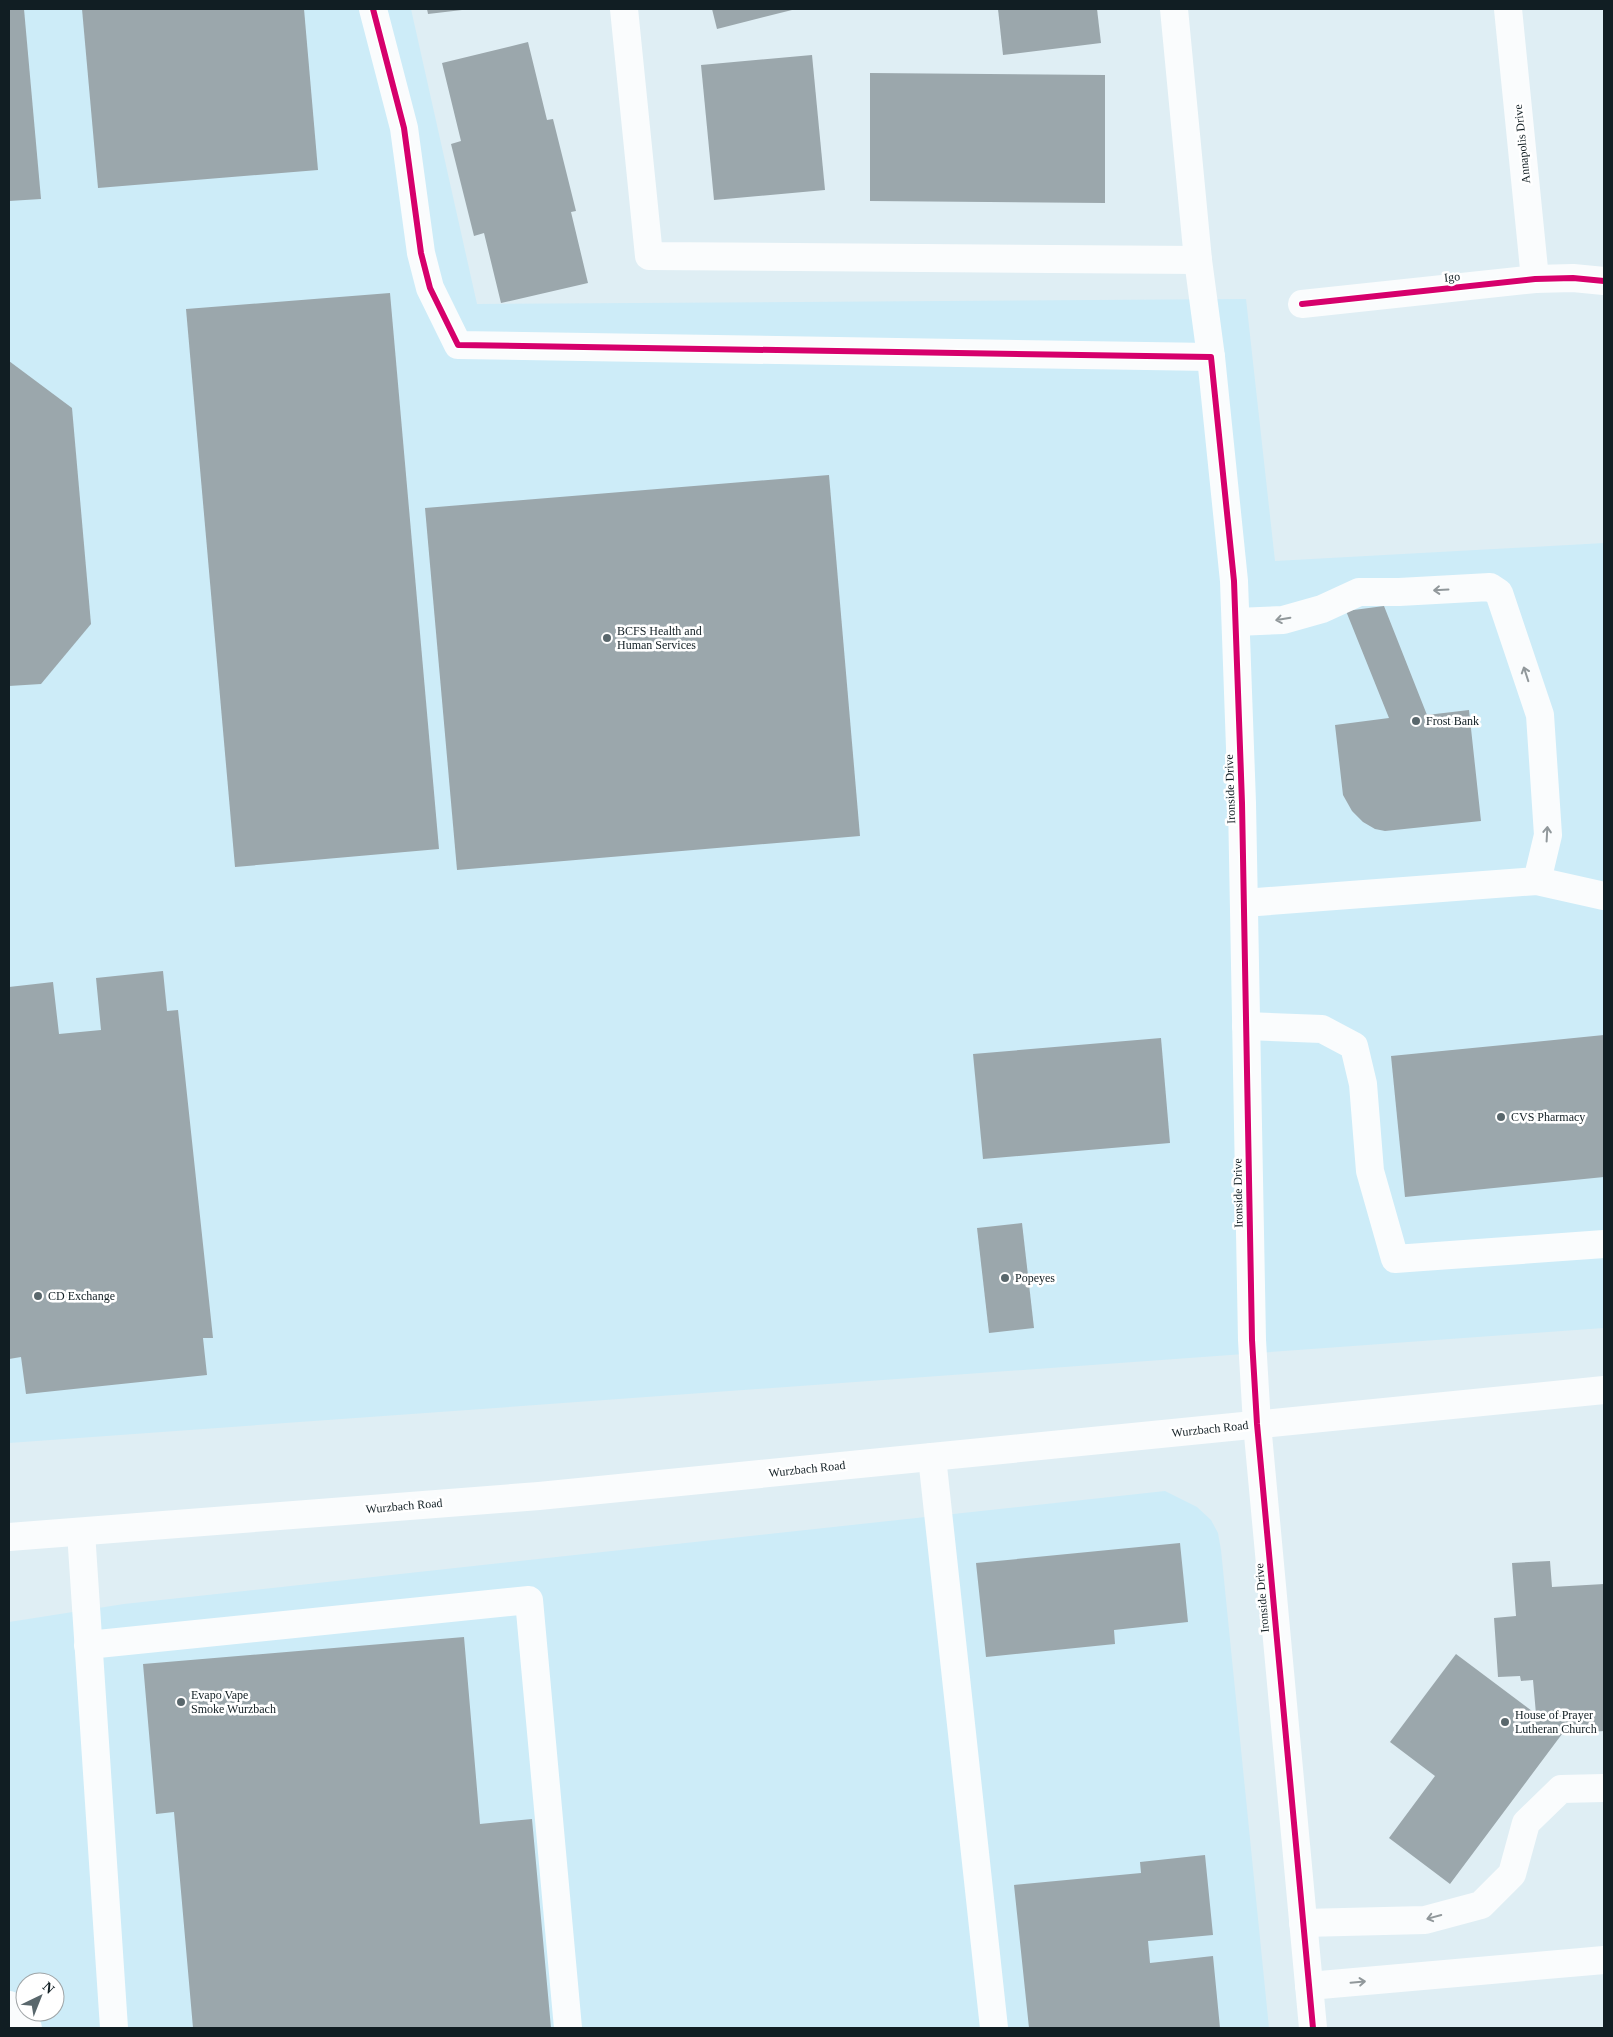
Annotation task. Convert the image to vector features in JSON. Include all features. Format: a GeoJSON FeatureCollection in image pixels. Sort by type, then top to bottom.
{"type":"FeatureCollection","features":[{"type":"Feature","properties":{"kind":"street"},"geometry":{"type":"LineString","coordinates":[[373,9],[404,128],[423,262],[430,288],[458,345],[1211,357]]}},
{"type":"Feature","properties":{"kind":"street"},"geometry":{"type":"LineString","coordinates":[[624,9],[649,256],[1198,260]]}},
{"type":"Feature","properties":{"kind":"street","name":"Ironside Drive"},"geometry":{"type":"LineString","coordinates":[[1174,9],[1198,260],[1211,357],[1234,581],[1244,903],[1252,1340],[1257,1424],[1313,2028]]}},
{"type":"Feature","properties":{"kind":"street","name":"Annapolis Drive"},"geometry":{"type":"LineString","coordinates":[[1508,9],[1535,279]]}},
{"type":"Feature","properties":{"kind":"street","name":"Igo"},"geometry":{"type":"LineString","coordinates":[[1302,304],[1535,279],[1573,278],[1604,281]]}},
{"type":"Feature","properties":{"kind":"street"},"geometry":{"type":"LineString","coordinates":[[1236,622],[1283,620],[1322,609],[1359,592],[1399,592],[1490,587],[1496,589],[1499,593],[1540,715],[1548,835],[1537,881]]}},
{"type":"Feature","properties":{"kind":"street"},"geometry":{"type":"LineString","coordinates":[[1244,903],[1537,881],[1604,896]]}},
{"type":"Feature","properties":{"kind":"street"},"geometry":{"type":"LineString","coordinates":[[1246,1026],[1322,1029],[1354,1046],[1363,1084],[1370,1171],[1395,1259],[1604,1244]]}},
{"type":"Feature","properties":{"kind":"street","name":"Wurzbach Road"},"geometry":{"type":"LineString","coordinates":[[9,1537],[539,1496],[1604,1390]]}},
{"type":"Feature","properties":{"kind":"street"},"geometry":{"type":"LineString","coordinates":[[932,1457],[994,2028]]}},
{"type":"Feature","properties":{"kind":"street"},"geometry":{"type":"LineString","coordinates":[[81,1532],[114,2028]]}},
{"type":"Feature","properties":{"kind":"street"},"geometry":{"type":"LineString","coordinates":[[88,1645],[528,1600],[568,2028]]}},
{"type":"Feature","properties":{"kind":"street"},"geometry":{"type":"LineString","coordinates":[[1303,1922],[1425,1920],[1481,1905],[1512,1874],[1526,1823],[1561,1789],[1604,1788]]}},
{"type":"Feature","properties":{"kind":"street"},"geometry":{"type":"LineString","coordinates":[[1309,1986],[1604,1960]]}},
{"type":"Feature","properties":{"kind":"street"},"geometry":{"type":"LineString","coordinates":[[9,2006],[28,2028]]}},
{"type":"Feature","properties":{"kind":"shaded area"},"geometry":{"type":"Polygon","coordinates":[[[9,9],[411,9],[477,304],[1246,299],[1275,561],[1604,543],[1604,1328],[9,1443],[9,9]]]}},
{"type":"Feature","properties":{"kind":"shaded area"},"geometry":{"type":"Polygon","coordinates":[[[1165,1491],[1197,1507],[1211,1520],[1218,1533],[1269,2028],[9,2028],[9,1622],[124,1604],[1165,1491]]]}},
{"type":"Feature","properties":{"kind":"building"},"geometry":{"type":"Polygon","coordinates":[[[9,9],[24,9],[41,199],[9,201],[9,9]]]}},
{"type":"Feature","properties":{"kind":"building"},"geometry":{"type":"Polygon","coordinates":[[[82,9],[304,9],[318,170],[98,188],[82,9]]]}},
{"type":"Feature","properties":{"kind":"building"},"geometry":{"type":"Polygon","coordinates":[[[427,9],[462,9],[462,10],[428,14],[427,9]]]}},
{"type":"Feature","properties":{"kind":"building"},"geometry":{"type":"Polygon","coordinates":[[[712,9],[796,9],[717,29],[712,9]]]}},
{"type":"Feature","properties":{"kind":"building"},"geometry":{"type":"Polygon","coordinates":[[[998,9],[1097,9],[1101,43],[1003,55],[998,9]]]}},
{"type":"Feature","properties":{"kind":"building"},"geometry":{"type":"Polygon","coordinates":[[[528,42],[547,120],[553,119],[576,211],[571,212],[588,283],[501,303],[484,233],[474,236],[451,144],[461,141],[442,63],[528,42]]]}},
{"type":"Feature","properties":{"kind":"building"},"geometry":{"type":"Polygon","coordinates":[[[812,55],[825,190],[714,200],[701,65],[812,55]]]}},
{"type":"Feature","properties":{"kind":"building"},"geometry":{"type":"Polygon","coordinates":[[[870,73],[1105,75],[1105,203],[870,201],[870,73]]]}},
{"type":"Feature","properties":{"kind":"building"},"geometry":{"type":"Polygon","coordinates":[[[390,293],[439,849],[235,867],[186,309],[390,293]]]}},
{"type":"Feature","properties":{"kind":"building"},"geometry":{"type":"Polygon","coordinates":[[[9,361],[72,408],[91,624],[41,684],[9,686],[9,361]]]}},
{"type":"Feature","properties":{"kind":"building"},"geometry":{"type":"Polygon","coordinates":[[[829,475],[860,836],[457,870],[425,508],[829,475]]]}},
{"type":"Feature","properties":{"kind":"building","name":"Frost Bank"},"geometry":{"type":"Polygon","coordinates":[[[1384,606],[1427,715],[1469,710],[1481,821],[1385,831],[1375,829],[1363,822],[1352,811],[1343,795],[1335,725],[1389,718],[1346,611],[1384,606]]]}},
{"type":"Feature","properties":{"kind":"building"},"geometry":{"type":"Polygon","coordinates":[[[163,971],[167,1011],[178,1010],[213,1338],[203,1338],[207,1375],[26,1394],[21,1357],[9,1359],[9,987],[53,982],[59,1034],[101,1030],[96,978],[163,971]]]}},
{"type":"Feature","properties":{"kind":"building","name":"CVS Pharmacy"},"geometry":{"type":"Polygon","coordinates":[[[1604,1035],[1604,1177],[1405,1197],[1391,1056],[1604,1035]]]}},
{"type":"Feature","properties":{"kind":"building"},"geometry":{"type":"Polygon","coordinates":[[[1161,1038],[1170,1143],[983,1159],[973,1054],[1161,1038]]]}},
{"type":"Feature","properties":{"kind":"building","name":"Popeyes"},"geometry":{"type":"Polygon","coordinates":[[[1022,1223],[1034,1328],[989,1333],[977,1228],[1022,1223]]]}},
{"type":"Feature","properties":{"kind":"building"},"geometry":{"type":"Polygon","coordinates":[[[1180,1543],[1188,1622],[1114,1630],[1115,1644],[986,1657],[976,1563],[1180,1543]]]}},
{"type":"Feature","properties":{"kind":"building","name":"House of Prayer Lutheran Church"},"geometry":{"type":"Polygon","coordinates":[[[1550,1561],[1552,1587],[1604,1584],[1604,1731],[1562,1734],[1450,1884],[1389,1838],[1435,1776],[1390,1742],[1456,1654],[1536,1714],[1533,1680],[1521,1681],[1520,1676],[1498,1677],[1494,1618],[1516,1616],[1512,1563],[1550,1561]]]}},
{"type":"Feature","properties":{"kind":"building"},"geometry":{"type":"Polygon","coordinates":[[[464,1637],[480,1824],[532,1819],[551,2028],[193,2028],[174,1812],[156,1814],[143,1664],[464,1637]]]}},
{"type":"Feature","properties":{"kind":"building"},"geometry":{"type":"Polygon","coordinates":[[[1205,1855],[1213,1935],[1148,1941],[1150,1963],[1213,1956],[1220,2028],[1029,2028],[1014,1885],[1141,1873],[1140,1862],[1205,1855]]]}},
{"type":"Feature","properties":{"kind":"cycle path"},"geometry":{"type":"LineString","coordinates":[[373,9],[404,128],[421,253],[430,288],[458,345],[1211,357],[1234,581],[1242,803],[1252,1340],[1257,1424],[1313,2028]]}},
{"type":"Feature","properties":{"kind":"cycle path"},"geometry":{"type":"LineString","coordinates":[[1302,304],[1535,279],[1573,278],[1604,281]]}},
{"type":"Feature","properties":{"kind":"place","name":"BCFS Health and Human Services"},"geometry":{"type":"Point","coordinates":[607,638]}},
{"type":"Feature","properties":{"kind":"place","name":"Frost Bank"},"geometry":{"type":"Point","coordinates":[1416,721]}},
{"type":"Feature","properties":{"kind":"place","name":"CVS Pharmacy"},"geometry":{"type":"Point","coordinates":[1501,1117]}},
{"type":"Feature","properties":{"kind":"place","name":"Popeyes"},"geometry":{"type":"Point","coordinates":[1005,1278]}},
{"type":"Feature","properties":{"kind":"place","name":"CD Exchange"},"geometry":{"type":"Point","coordinates":[38,1296]}},
{"type":"Feature","properties":{"kind":"place","name":"Evapo Vape Smoke Wurzbach"},"geometry":{"type":"Point","coordinates":[181,1702]}},
{"type":"Feature","properties":{"kind":"place","name":"House of Prayer Lutheran Church"},"geometry":{"type":"Point","coordinates":[1505,1722]}}]}
